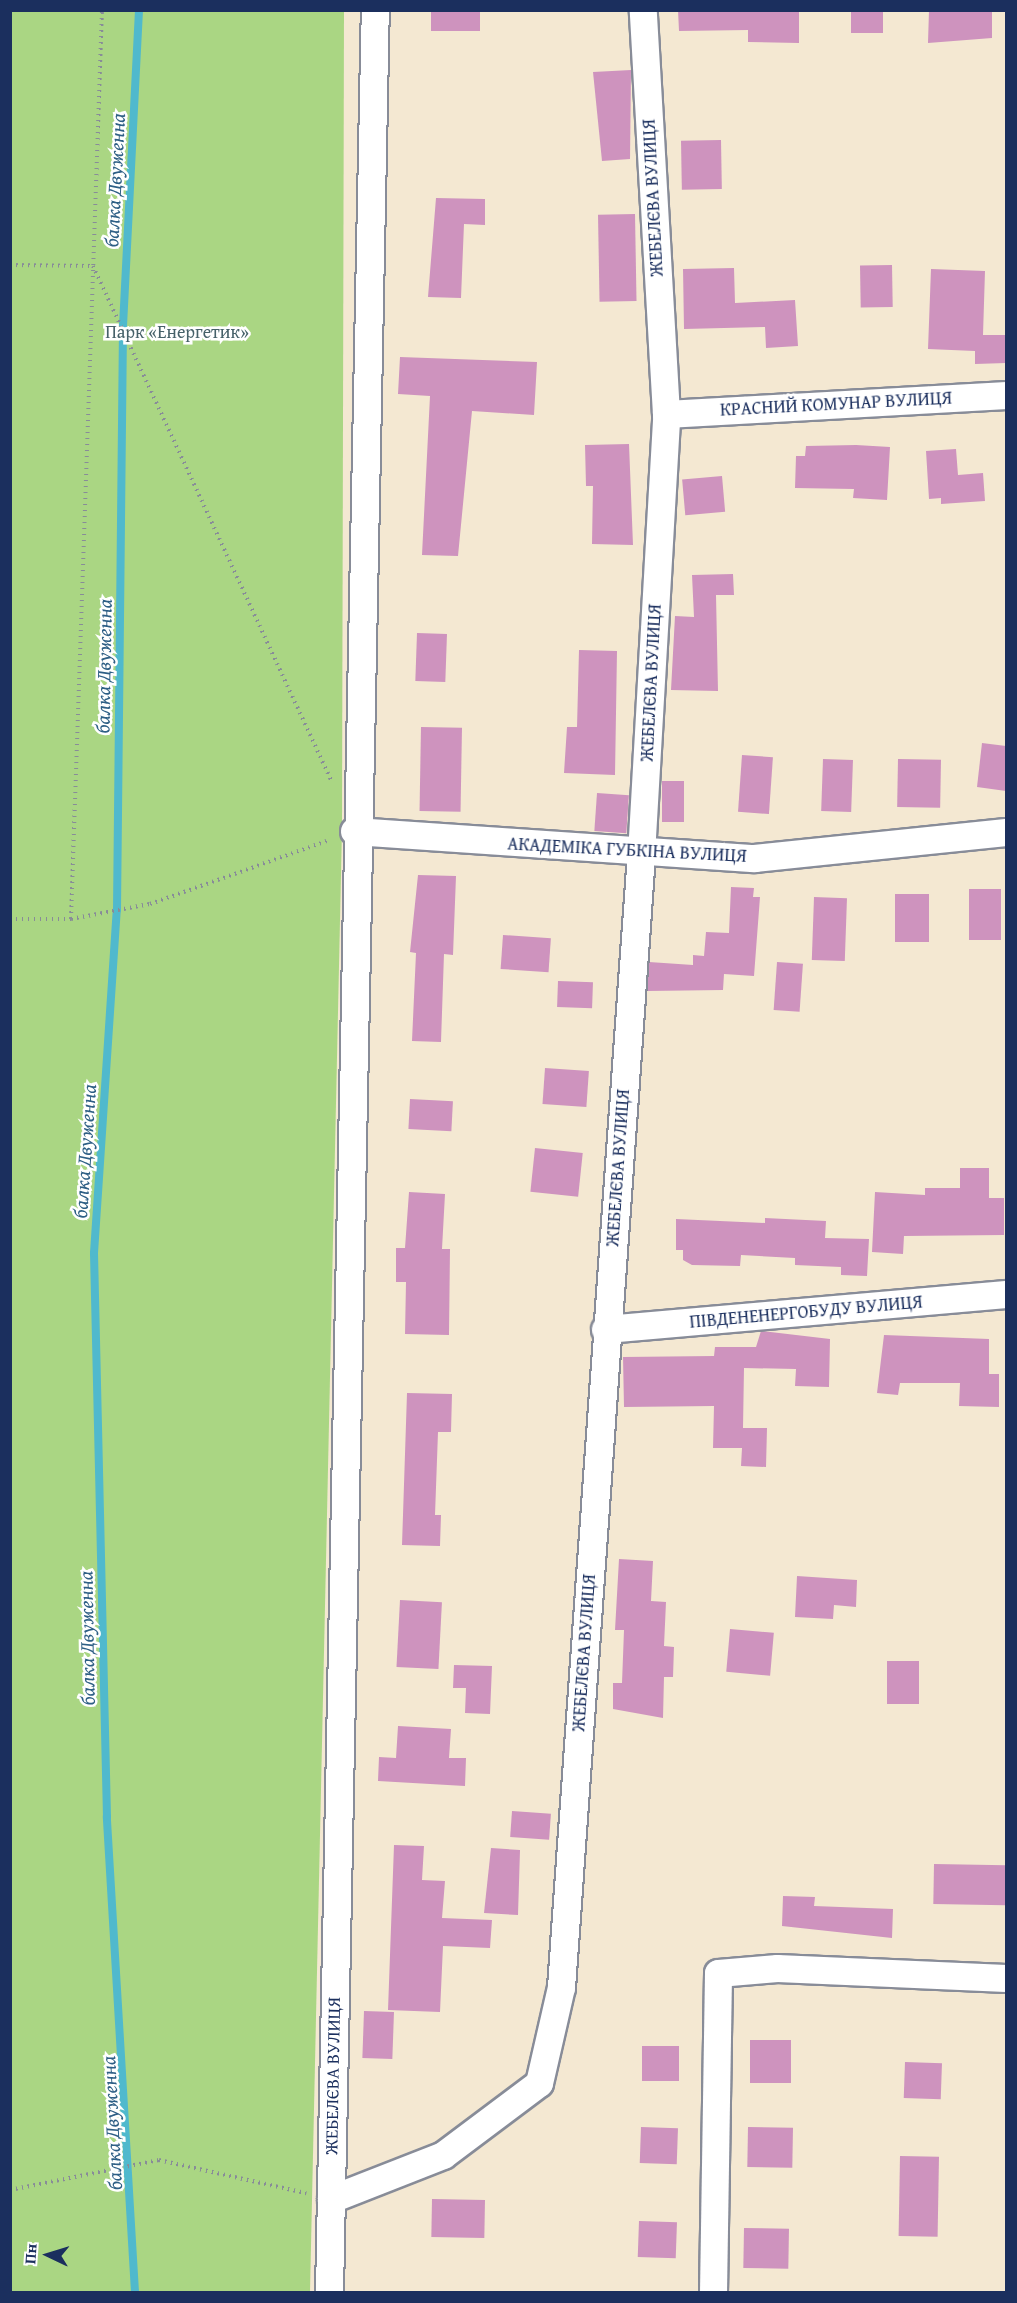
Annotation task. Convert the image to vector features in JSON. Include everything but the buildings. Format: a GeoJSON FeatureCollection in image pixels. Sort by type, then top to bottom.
{"type":"FeatureCollection","features":[{"type":"Feature","properties":{"kind":"street","name":"ЖЕБЕЛЄВА ВУЛИЦЯ"},"geometry":{"type":"LineString","coordinates":[[329,2292],[354,831],[375,10]]}},
{"type":"Feature","properties":{"kind":"street","name":"ЖЕБЕЛЄВА ВУЛИЦЯ"},"geometry":{"type":"LineString","coordinates":[[331,2199],[442,2154],[539,2083],[561,1987],[605,1329],[641,854],[666,414],[643,10]]}},
{"type":"Feature","properties":{"kind":"street","name":"КРАСНИЙ КОМУНАР ВУЛИЦЯ"},"geometry":{"type":"LineString","coordinates":[[666,414],[1006,395]]}},
{"type":"Feature","properties":{"kind":"street","name":"АКАДЕМІКА ГУБКІНА ВУЛИЦЯ"},"geometry":{"type":"LineString","coordinates":[[354,831],[641,854],[754,858],[1006,832]]}},
{"type":"Feature","properties":{"kind":"street","name":"ПІВДЕНЕНЕРГОБУДУ ВУЛИЦЯ"},"geometry":{"type":"LineString","coordinates":[[605,1329],[1006,1294]]}},
{"type":"Feature","properties":{"kind":"street"},"geometry":{"type":"LineString","coordinates":[[713,2292],[718,1973],[777,1968],[1006,1978]]}},
{"type":"Feature","properties":{"kind":"path"},"geometry":{"type":"LineString","coordinates":[[71,919],[102,10]]}},
{"type":"Feature","properties":{"kind":"path"},"geometry":{"type":"LineString","coordinates":[[10,265],[93,266]]}},
{"type":"Feature","properties":{"kind":"path"},"geometry":{"type":"LineString","coordinates":[[93,266],[334,788]]}},
{"type":"Feature","properties":{"kind":"path"},"geometry":{"type":"LineString","coordinates":[[10,919],[71,919],[150,904],[354,831]]}},
{"type":"Feature","properties":{"kind":"path"},"geometry":{"type":"LineString","coordinates":[[10,2190],[159,2160],[331,2199]]}},
{"type":"Feature","properties":{"kind":"green space","name":"Парк «Енергетик»"},"geometry":{"type":"Polygon","coordinates":[[[11,11],[344,11],[342,829],[310,2292],[11,2292],[11,11]]]}},
{"type":"Feature","properties":{"kind":"waterway","name":"балка Двуженна"},"geometry":{"type":"LineString","coordinates":[[135,2292],[107,1817],[94,1253],[117,910],[123,326],[139,10]]}}]}
